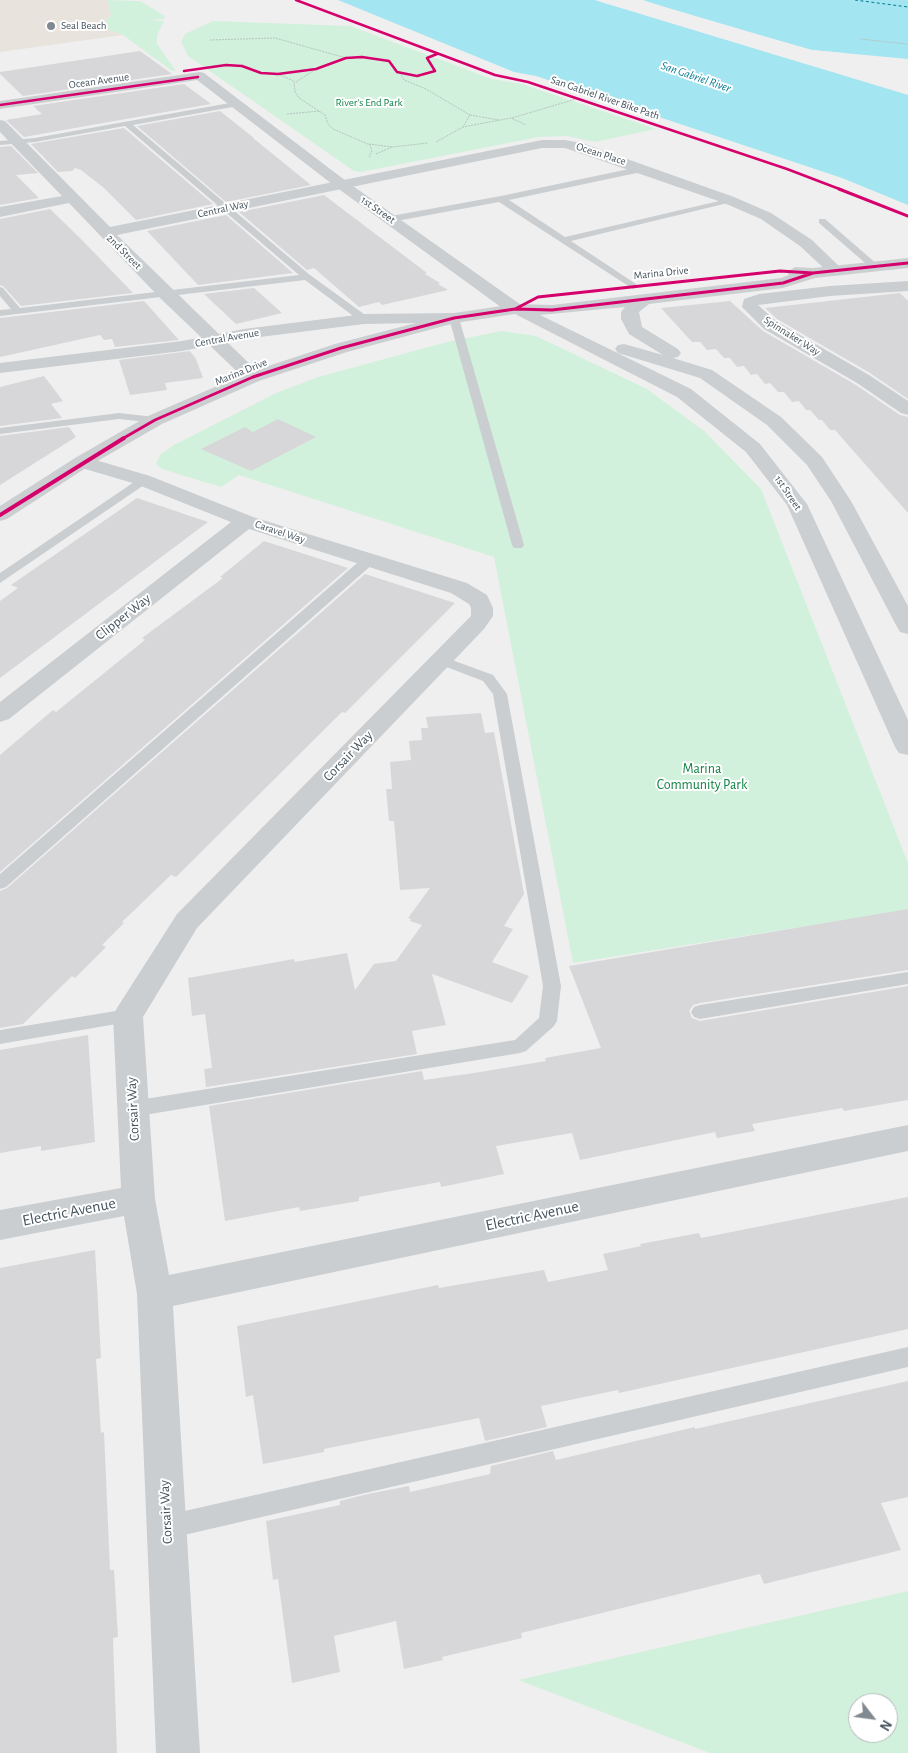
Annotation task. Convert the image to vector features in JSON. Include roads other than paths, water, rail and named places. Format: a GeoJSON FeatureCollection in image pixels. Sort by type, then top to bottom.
{"type":"FeatureCollection","features":[{"type":"Feature","properties":{"kind":"main road","name":"Marina Drive"},"geometry":{"type":"LineString","coordinates":[[0,515],[82,462],[156,420],[253,377],[341,348],[454,318],[515,309],[552,310],[640,292],[780,271],[813,274],[908,263]]}},
{"type":"Feature","properties":{"kind":"main road"},"geometry":{"type":"LineString","coordinates":[[640,292],[630,312],[630,319],[635,330],[706,374]]}},
{"type":"Feature","properties":{"kind":"main road","name":"1st Street"},"geometry":{"type":"LineString","coordinates":[[515,309],[684,393],[753,448],[797,504],[814,537],[908,748]]}},
{"type":"Feature","properties":{"kind":"main road","name":"1st Street"},"geometry":{"type":"LineString","coordinates":[[563,332],[706,374],[774,421],[815,461],[841,501],[908,627]]}},
{"type":"Feature","properties":{"kind":"street","name":"1st Street"},"geometry":{"type":"LineString","coordinates":[[200,76],[341,184],[515,309]]}},
{"type":"Feature","properties":{"kind":"street","name":"Ocean Avenue"},"geometry":{"type":"LineString","coordinates":[[0,105],[200,76]]}},
{"type":"Feature","properties":{"kind":"street","name":"2nd Street"},"geometry":{"type":"LineString","coordinates":[[0,124],[105,233],[214,339],[240,367],[253,377]]}},
{"type":"Feature","properties":{"kind":"street","name":"Ocean Place"},"geometry":{"type":"LineString","coordinates":[[341,184],[554,143],[577,146],[729,200],[766,216],[806,243],[836,271]]}},
{"type":"Feature","properties":{"kind":"street","name":"Central Way"},"geometry":{"type":"LineString","coordinates":[[105,233],[341,184]]}},
{"type":"Feature","properties":{"kind":"street"},"geometry":{"type":"LineString","coordinates":[[0,212],[72,198]]}},
{"type":"Feature","properties":{"kind":"street"},"geometry":{"type":"LineString","coordinates":[[813,274],[830,291],[908,286]]}},
{"type":"Feature","properties":{"kind":"street","name":"Spinnaker Way"},"geometry":{"type":"LineString","coordinates":[[830,291],[759,299],[750,303],[750,307],[770,325],[863,379],[908,409]]}},
{"type":"Feature","properties":{"kind":"street","name":"Central Avenue"},"geometry":{"type":"LineString","coordinates":[[0,368],[182,346],[214,339],[364,319],[454,318]]}},
{"type":"Feature","properties":{"kind":"street","name":"Caravel Way"},"geometry":{"type":"LineString","coordinates":[[82,462],[142,480],[246,521],[459,588],[478,600]]}},
{"type":"Feature","properties":{"kind":"street","name":"Clipper Way"},"geometry":{"type":"LineString","coordinates":[[0,714],[246,521]]}},
{"type":"Feature","properties":{"kind":"street","name":"Corsair Way"},"geometry":{"type":"LineString","coordinates":[[178,1753],[155,1294],[138,1199],[128,1016],[188,921],[482,616],[482,608],[478,600]]}},
{"type":"Feature","properties":{"kind":"street","name":"Electric Avenue"},"geometry":{"type":"LineString","coordinates":[[155,1294],[908,1138]]}},
{"type":"Feature","properties":{"kind":"street","name":"Electric Avenue"},"geometry":{"type":"LineString","coordinates":[[0,1225],[138,1199]]}},
{"type":"Feature","properties":{"kind":"lane"},"geometry":{"type":"LineString","coordinates":[[0,143],[35,140],[235,104]]}},
{"type":"Feature","properties":{"kind":"lane"},"geometry":{"type":"LineString","coordinates":[[127,124],[307,277],[364,319]]}},
{"type":"Feature","properties":{"kind":"lane"},"geometry":{"type":"LineString","coordinates":[[391,220],[642,168]]}},
{"type":"Feature","properties":{"kind":"lane"},"geometry":{"type":"LineString","coordinates":[[501,198],[640,292]]}},
{"type":"Feature","properties":{"kind":"lane"},"geometry":{"type":"LineString","coordinates":[[563,240],[729,200]]}},
{"type":"Feature","properties":{"kind":"lane"},"geometry":{"type":"LineString","coordinates":[[822,221],[875,267]]}},
{"type":"Feature","properties":{"kind":"lane"},"geometry":{"type":"LineString","coordinates":[[0,313],[307,277]]}},
{"type":"Feature","properties":{"kind":"lane"},"geometry":{"type":"LineString","coordinates":[[0,290],[18,311]]}},
{"type":"Feature","properties":{"kind":"lane"},"geometry":{"type":"LineString","coordinates":[[454,318],[518,545]]}},
{"type":"Feature","properties":{"kind":"lane"},"geometry":{"type":"LineString","coordinates":[[0,432],[119,416],[156,420]]}},
{"type":"Feature","properties":{"kind":"lane"},"geometry":{"type":"LineString","coordinates":[[0,579],[142,480]]}},
{"type":"Feature","properties":{"kind":"lane"},"geometry":{"type":"LineString","coordinates":[[0,883],[369,560]]}},
{"type":"Feature","properties":{"kind":"lane"},"geometry":{"type":"LineString","coordinates":[[132,1109],[520,1046],[548,1020],[552,986],[500,694],[488,678],[441,660]]}},
{"type":"Feature","properties":{"kind":"lane"},"geometry":{"type":"LineString","coordinates":[[700,1012],[908,978]]}},
{"type":"Feature","properties":{"kind":"lane"},"geometry":{"type":"LineString","coordinates":[[0,1037],[128,1016]]}},
{"type":"Feature","properties":{"kind":"lane"},"geometry":{"type":"LineString","coordinates":[[167,1527],[908,1357]]}},
{"type":"Feature","properties":{"kind":"water","name":"San Gabriel River"},"geometry":{"type":"Polygon","coordinates":[[[338,0],[595,0],[908,95],[908,205],[842,178],[536,76],[514,72],[338,0]]]}},
{"type":"Feature","properties":{"kind":"water"},"geometry":{"type":"Polygon","coordinates":[[[643,0],[908,0],[908,59],[812,50],[697,18],[643,0]]]}},
{"type":"Feature","properties":{"kind":"place","name":"Seal Beach"},"geometry":{"type":"Point","coordinates":[51,26]}},
{"type":"Feature","properties":{"kind":"park label","name":"River's End Park"},"geometry":{"type":"Point","coordinates":[369,103]}},
{"type":"Feature","properties":{"kind":"park label","name":"Marina Community Park"},"geometry":{"type":"Point","coordinates":[702,778]}}]}
